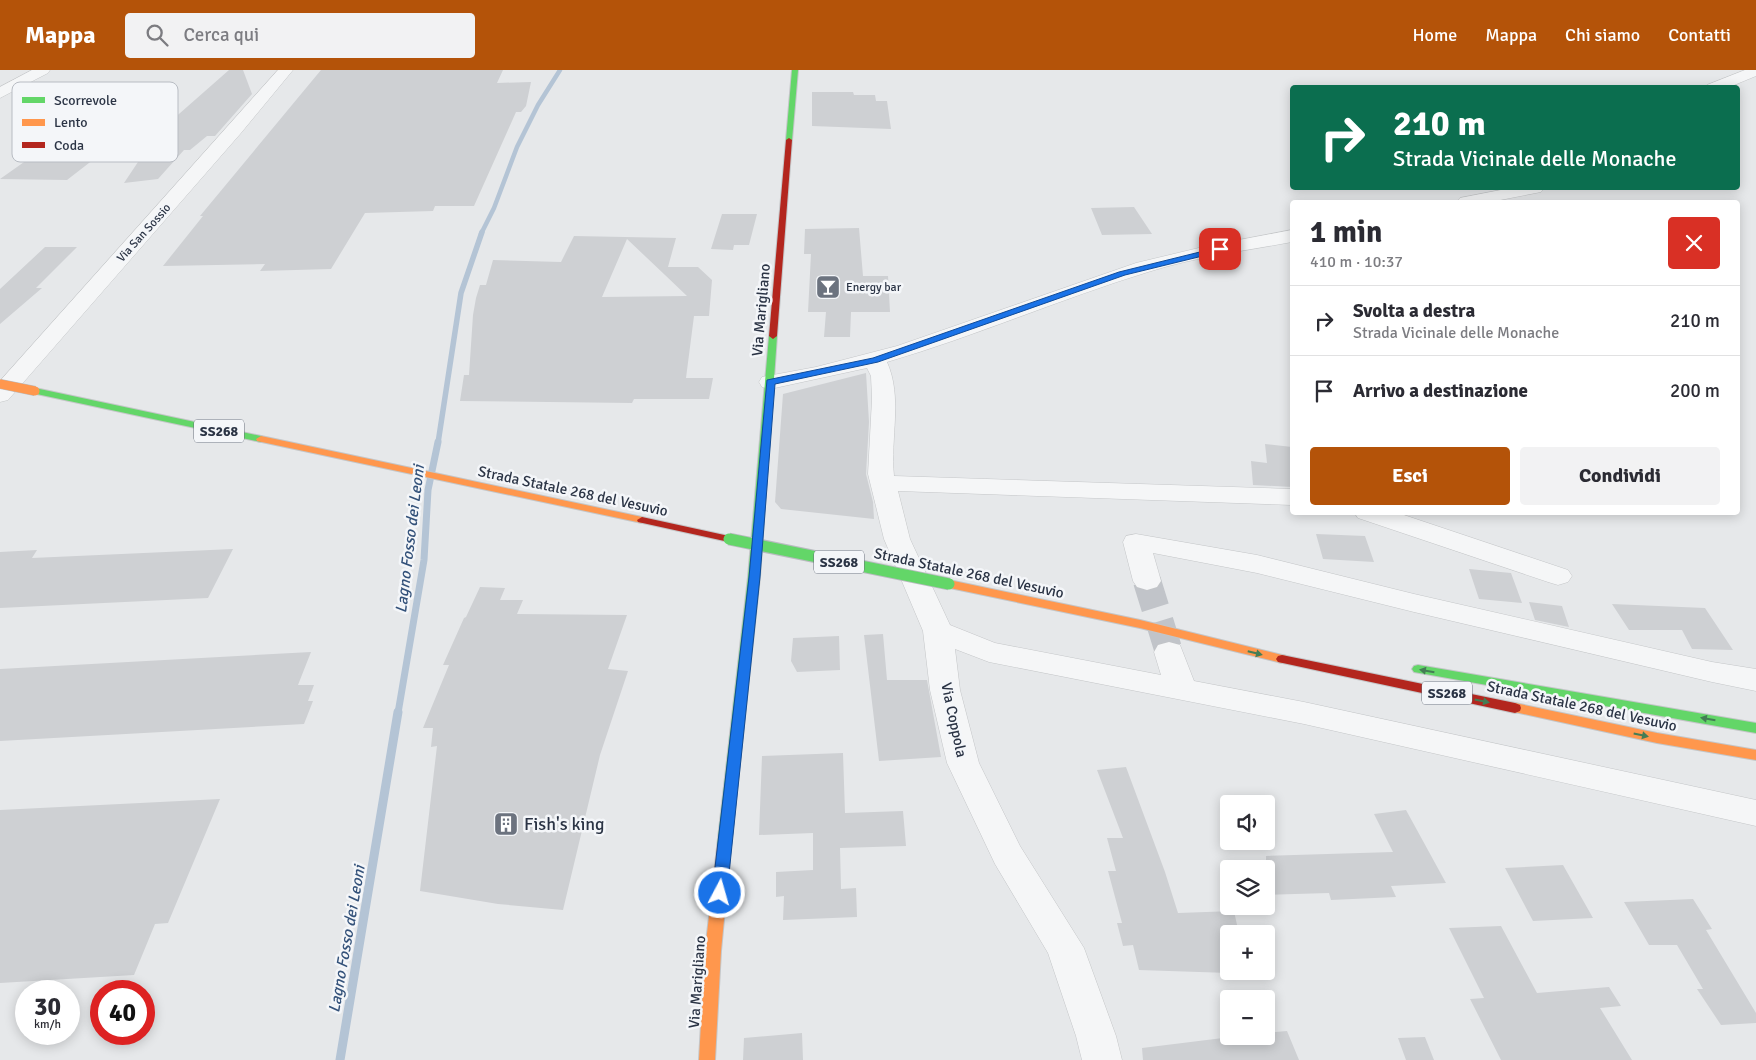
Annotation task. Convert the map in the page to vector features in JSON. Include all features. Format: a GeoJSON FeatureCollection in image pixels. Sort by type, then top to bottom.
{"type":"FeatureCollection","features":[{"type":"Feature","properties":{"kind":"main road","name":"Via Marigliano"},"geometry":{"type":"LineString","coordinates":[[706,1060],[713,951],[754,577],[795,70]]}},
{"type":"Feature","properties":{"kind":"main road","name":"Strada Statale 268 del Vesuvio"},"geometry":{"type":"LineString","coordinates":[[0,384],[466,484],[1140,624],[1289,661],[1657,738],[1756,755]]}},
{"type":"Feature","properties":{"kind":"main road","name":"Strada Statale 268 del Vesuvio"},"geometry":{"type":"LineString","coordinates":[[1140,624],[1266,643]]}},
{"type":"Feature","properties":{"kind":"main road","name":"Strada Statale 268 del Vesuvio"},"geometry":{"type":"LineString","coordinates":[[1402,666],[1756,728]]}},
{"type":"Feature","properties":{"kind":"street"},"geometry":{"type":"LineString","coordinates":[[21,82],[43,70]]}},
{"type":"Feature","properties":{"kind":"street","name":"Via San Sossio"},"geometry":{"type":"LineString","coordinates":[[0,395],[286,70]]}},
{"type":"Feature","properties":{"kind":"street"},"geometry":{"type":"LineString","coordinates":[[1720,85],[1756,71]]}},
{"type":"Feature","properties":{"kind":"street"},"geometry":{"type":"LineString","coordinates":[[0,93],[12,87]]}},
{"type":"Feature","properties":{"kind":"street"},"geometry":{"type":"LineString","coordinates":[[1476,200],[1524,190]]}},
{"type":"Feature","properties":{"kind":"street"},"geometry":{"type":"LineString","coordinates":[[770,382],[875,360],[1146,266],[1220,249],[1290,236]]}},
{"type":"Feature","properties":{"kind":"street","name":"Via Coppola"},"geometry":{"type":"LineString","coordinates":[[875,360],[882,376],[884,399],[881,474],[897,539],[938,631],[946,690],[962,763],[1007,854],[1065,948],[1096,1036],[1102,1060]]}},
{"type":"Feature","properties":{"kind":"street"},"geometry":{"type":"LineString","coordinates":[[884,483],[1004,490],[1235,493],[1290,497]]}},
{"type":"Feature","properties":{"kind":"street"},"geometry":{"type":"LineString","coordinates":[[1376,515],[1558,576]]}},
{"type":"Feature","properties":{"kind":"street"},"geometry":{"type":"LineString","coordinates":[[1147,581],[1136,542],[1258,564],[1414,604],[1712,672],[1756,680]]}},
{"type":"Feature","properties":{"kind":"street"},"geometry":{"type":"LineString","coordinates":[[938,631],[989,652],[1304,714],[1756,813]]}},
{"type":"Feature","properties":{"kind":"street"},"geometry":{"type":"LineString","coordinates":[[1169,652],[1181,689]]}},
{"type":"Feature","properties":{"kind":"building"},"geometry":{"type":"Polygon","coordinates":[[[229,70],[243,70],[252,94],[215,136],[207,136],[190,150],[184,150],[178,157],[178,115],[229,70]]]}},
{"type":"Feature","properties":{"kind":"building"},"geometry":{"type":"Polygon","coordinates":[[[321,70],[503,70],[497,83],[531,82],[526,106],[521,112],[516,112],[474,206],[435,206],[433,211],[365,213],[331,269],[260,271],[265,264],[163,266],[203,216],[200,216],[321,70]]]}},
{"type":"Feature","properties":{"kind":"building"},"geometry":{"type":"Polygon","coordinates":[[[812,92],[853,92],[854,95],[875,95],[876,101],[887,101],[891,129],[812,126],[812,92]]]}},
{"type":"Feature","properties":{"kind":"building"},"geometry":{"type":"Polygon","coordinates":[[[24,162],[90,162],[67,180],[0,179],[24,162]]]}},
{"type":"Feature","properties":{"kind":"building"},"geometry":{"type":"Polygon","coordinates":[[[138,162],[173,162],[158,179],[124,183],[138,162]]]}},
{"type":"Feature","properties":{"kind":"building"},"geometry":{"type":"Polygon","coordinates":[[[1134,207],[1152,234],[1102,235],[1091,208],[1134,207]]]}},
{"type":"Feature","properties":{"kind":"building"},"geometry":{"type":"Polygon","coordinates":[[[722,214],[757,214],[749,245],[734,245],[733,250],[711,249],[722,214]]]}},
{"type":"Feature","properties":{"kind":"building"},"geometry":{"type":"Polygon","coordinates":[[[859,228],[863,276],[888,276],[890,312],[851,312],[850,337],[824,337],[826,312],[808,312],[811,254],[804,254],[805,229],[859,228]]]}},
{"type":"Feature","properties":{"kind":"building"},"geometry":{"type":"Polygon","coordinates":[[[574,236],[676,238],[668,267],[698,267],[712,280],[709,316],[694,316],[686,378],[713,378],[709,399],[634,399],[632,403],[460,401],[464,375],[469,375],[476,298],[480,285],[486,285],[493,260],[561,262],[574,236]],[[627,239],[602,297],[687,296],[627,239]]]}},
{"type":"Feature","properties":{"kind":"building"},"geometry":{"type":"Polygon","coordinates":[[[45,247],[77,247],[36,288],[42,288],[0,324],[0,289],[45,247]]]}},
{"type":"Feature","properties":{"kind":"building"},"geometry":{"type":"Polygon","coordinates":[[[866,373],[869,422],[866,474],[873,502],[874,519],[781,509],[775,502],[783,394],[866,373]]]}},
{"type":"Feature","properties":{"kind":"building"},"geometry":{"type":"Polygon","coordinates":[[[1265,444],[1290,447],[1290,487],[1253,485],[1251,461],[1267,463],[1265,444]]]}},
{"type":"Feature","properties":{"kind":"building"},"geometry":{"type":"Polygon","coordinates":[[[1316,534],[1365,536],[1374,562],[1323,559],[1316,534]]]}},
{"type":"Feature","properties":{"kind":"building"},"geometry":{"type":"Polygon","coordinates":[[[233,549],[208,598],[0,608],[0,552],[37,550],[32,558],[233,549]]]}},
{"type":"Feature","properties":{"kind":"building"},"geometry":{"type":"Polygon","coordinates":[[[1469,569],[1511,573],[1522,603],[1479,599],[1469,569]]]}},
{"type":"Feature","properties":{"kind":"building","name":"Fish's king"},"geometry":{"type":"Polygon","coordinates":[[[480,587],[505,588],[500,600],[523,600],[517,614],[627,615],[608,669],[628,671],[600,755],[563,910],[498,904],[420,891],[437,746],[431,747],[433,728],[423,728],[449,665],[443,665],[480,587]]]}},
{"type":"Feature","properties":{"kind":"building"},"geometry":{"type":"Polygon","coordinates":[[[1529,602],[1562,606],[1569,627],[1535,620],[1529,602]]]}},
{"type":"Feature","properties":{"kind":"building"},"geometry":{"type":"Polygon","coordinates":[[[1612,604],[1705,608],[1733,650],[1692,649],[1682,630],[1629,630],[1612,604]]]}},
{"type":"Feature","properties":{"kind":"building"},"geometry":{"type":"Polygon","coordinates":[[[883,634],[887,680],[927,680],[941,757],[879,761],[864,635],[883,634]]]}},
{"type":"Feature","properties":{"kind":"building"},"geometry":{"type":"Polygon","coordinates":[[[839,636],[840,670],[797,672],[791,661],[793,638],[839,636]]]}},
{"type":"Feature","properties":{"kind":"building"},"geometry":{"type":"Polygon","coordinates":[[[311,652],[298,685],[314,685],[308,701],[313,701],[304,724],[0,741],[0,669],[311,652]]]}},
{"type":"Feature","properties":{"kind":"building"},"geometry":{"type":"Polygon","coordinates":[[[843,753],[845,813],[903,811],[906,846],[840,848],[841,889],[856,888],[857,917],[783,920],[784,896],[776,897],[776,872],[813,870],[813,833],[759,835],[762,756],[843,753]]]}},
{"type":"Feature","properties":{"kind":"building"},"geometry":{"type":"Polygon","coordinates":[[[1126,767],[1165,872],[1178,913],[1220,912],[1220,915],[1235,915],[1237,925],[1220,925],[1220,973],[1139,970],[1133,945],[1123,946],[1117,923],[1122,923],[1108,871],[1116,871],[1107,838],[1123,838],[1097,770],[1126,767]]]}},
{"type":"Feature","properties":{"kind":"building"},"geometry":{"type":"Polygon","coordinates":[[[220,799],[168,923],[155,924],[134,975],[15,980],[15,982],[0,983],[0,810],[220,799]]]}},
{"type":"Feature","properties":{"kind":"building"},"geometry":{"type":"Polygon","coordinates":[[[1406,810],[1446,883],[1391,886],[1396,897],[1331,900],[1329,893],[1275,895],[1275,860],[1266,860],[1266,856],[1393,852],[1374,814],[1406,810]]]}},
{"type":"Feature","properties":{"kind":"building"},"geometry":{"type":"Polygon","coordinates":[[[1563,865],[1593,918],[1533,921],[1505,868],[1563,865]]]}},
{"type":"Feature","properties":{"kind":"building"},"geometry":{"type":"Polygon","coordinates":[[[1693,899],[1712,929],[1706,930],[1756,1013],[1756,1023],[1721,1025],[1697,989],[1703,989],[1677,945],[1649,945],[1624,902],[1693,899]]]}},
{"type":"Feature","properties":{"kind":"building"},"geometry":{"type":"Polygon","coordinates":[[[1501,926],[1537,993],[1609,987],[1621,1006],[1600,1008],[1632,1060],[1501,1060],[1470,999],[1484,998],[1449,928],[1501,926]]]}},
{"type":"Feature","properties":{"kind":"building"},"geometry":{"type":"Polygon","coordinates":[[[1287,1031],[1299,1060],[1143,1060],[1142,1048],[1220,1038],[1220,1045],[1275,1045],[1275,1032],[1287,1031]]]}},
{"type":"Feature","properties":{"kind":"building"},"geometry":{"type":"Polygon","coordinates":[[[802,1033],[803,1060],[743,1060],[744,1038],[802,1033]]]}},
{"type":"Feature","properties":{"kind":"building"},"geometry":{"type":"Polygon","coordinates":[[[1425,1037],[1434,1060],[1406,1060],[1398,1038],[1425,1037]]]}},
{"type":"Feature","properties":{"kind":"waterway","name":"Lagno Fosso dei Leoni"},"geometry":{"type":"LineString","coordinates":[[482,232],[494,208],[517,147],[538,105],[560,70]]}},
{"type":"Feature","properties":{"kind":"waterway","name":"Lagno Fosso dei Leoni"},"geometry":{"type":"LineString","coordinates":[[438,443],[461,293],[482,232]]}},
{"type":"Feature","properties":{"kind":"waterway","name":"Lagno Fosso dei Leoni"},"geometry":{"type":"LineString","coordinates":[[398,713],[424,560],[428,490],[438,442]]}},
{"type":"Feature","properties":{"kind":"waterway","name":"Lagno Fosso dei Leoni"},"geometry":{"type":"LineString","coordinates":[[340,1060],[398,712]]}},
{"type":"Feature","properties":{"kind":"tunnel"},"geometry":{"type":"LineString","coordinates":[[1147,581],[1169,652]]}},
{"type":"Feature","properties":{"kind":"traffic: fast"},"geometry":{"type":"LineString","coordinates":[[789,140],[795,70]]}},
{"type":"Feature","properties":{"kind":"traffic: fast"},"geometry":{"type":"LineString","coordinates":[[724,847],[754,577],[773,336]]}},
{"type":"Feature","properties":{"kind":"traffic: fast"},"geometry":{"type":"LineString","coordinates":[[35,391],[261,439]]}},
{"type":"Feature","properties":{"kind":"traffic: fast"},"geometry":{"type":"LineString","coordinates":[[729,539],[949,584]]}},
{"type":"Feature","properties":{"kind":"traffic: fast"},"geometry":{"type":"LineString","coordinates":[[1418,669],[1756,728]]}},
{"type":"Feature","properties":{"kind":"traffic: slow"},"geometry":{"type":"LineString","coordinates":[[0,384],[35,391]]}},
{"type":"Feature","properties":{"kind":"traffic: slow"},"geometry":{"type":"LineString","coordinates":[[261,439],[642,520]]}},
{"type":"Feature","properties":{"kind":"traffic: slow"},"geometry":{"type":"LineString","coordinates":[[949,584],[1140,624],[1282,659]]}},
{"type":"Feature","properties":{"kind":"traffic: slow"},"geometry":{"type":"LineString","coordinates":[[1515,708],[1657,738],[1756,755]]}},
{"type":"Feature","properties":{"kind":"traffic: slow"},"geometry":{"type":"LineString","coordinates":[[707,1060],[713,951],[724,847]]}},
{"type":"Feature","properties":{"kind":"traffic: jam"},"geometry":{"type":"LineString","coordinates":[[773,336],[789,140]]}},
{"type":"Feature","properties":{"kind":"traffic: jam"},"geometry":{"type":"LineString","coordinates":[[642,520],[729,539]]}},
{"type":"Feature","properties":{"kind":"traffic: jam"},"geometry":{"type":"LineString","coordinates":[[1282,659],[1515,708]]}},
{"type":"Feature","properties":{"kind":"place","name":"Energy bar"},"geometry":{"type":"Point","coordinates":[828,287]}},
{"type":"Feature","properties":{"kind":"place","name":"Fish's king"},"geometry":{"type":"Point","coordinates":[506,824]}},
{"type":"Feature","properties":{"kind":"route"},"geometry":{"type":"LineString","coordinates":[[720,893],[754,577],[770,382],[789,380],[875,360],[964,331],[1146,266],[1220,249]]}}]}
